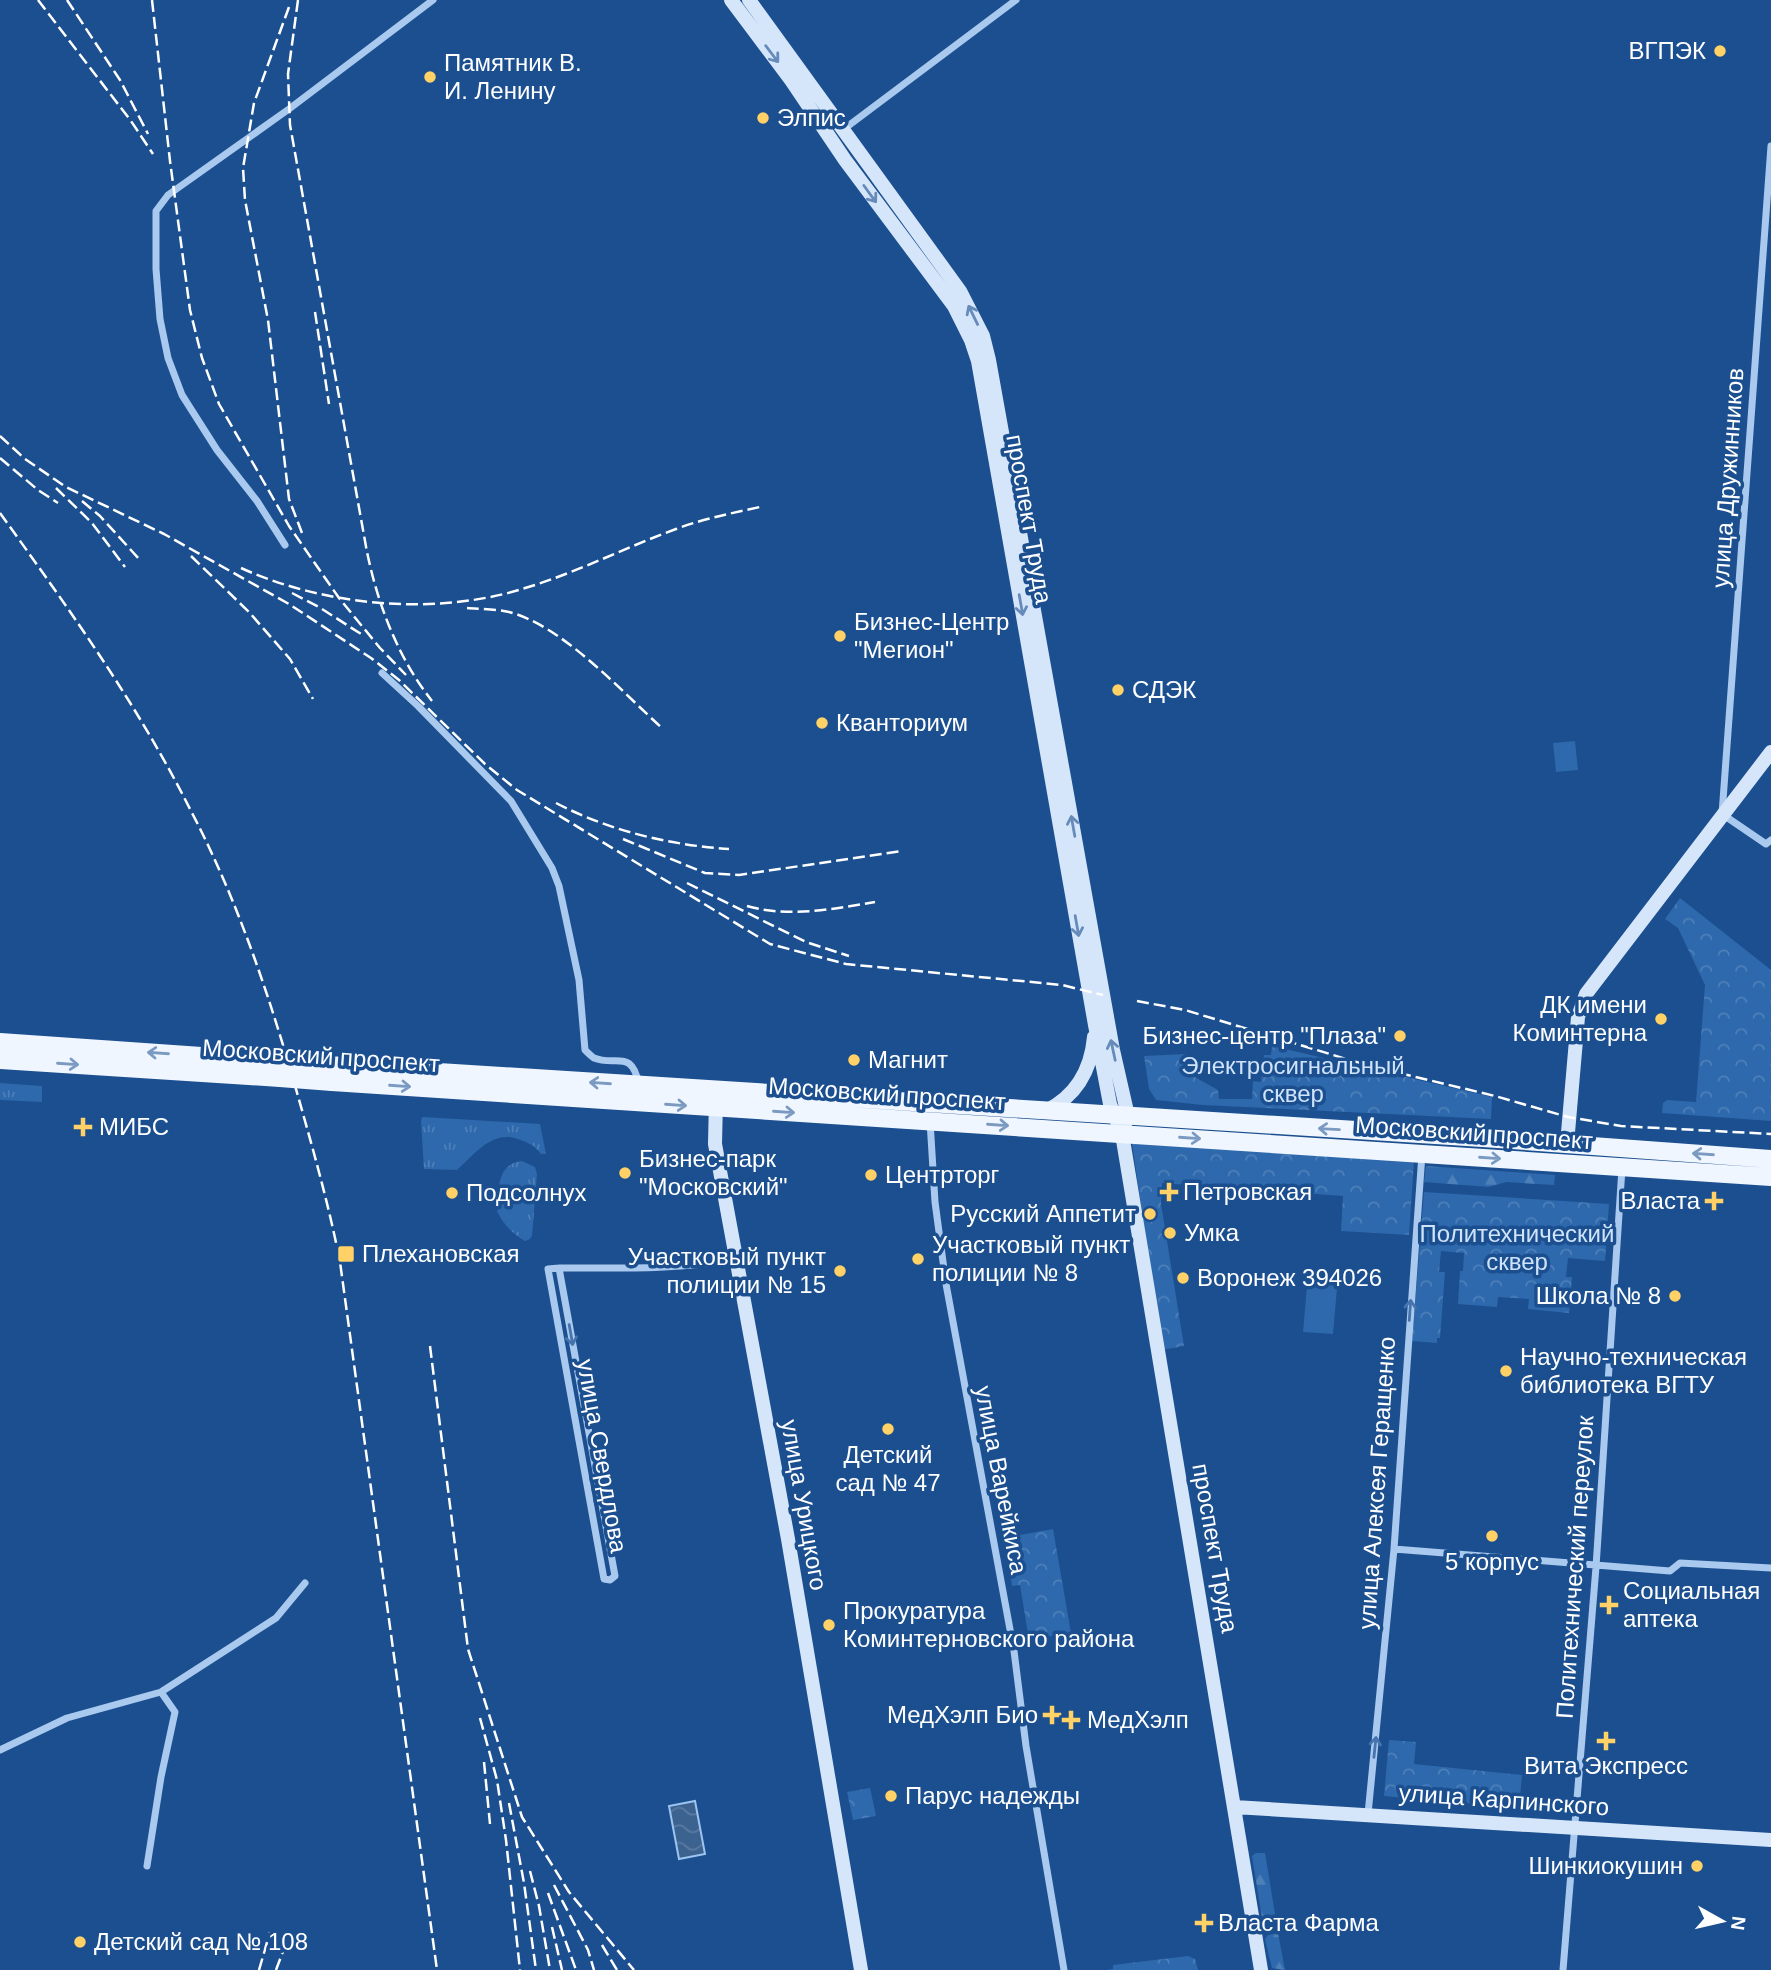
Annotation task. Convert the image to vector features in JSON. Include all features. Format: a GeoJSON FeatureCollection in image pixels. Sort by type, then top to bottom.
{"type":"FeatureCollection","features":[{"type":"Feature","properties":{"kind":"main road","name":"проспект Труда"},"geometry":{"type":"LineString","coordinates":[[731,0],[954,306],[978,361],[1004,476],[1113,1050],[1122,1134],[1261,1970]]}},
{"type":"Feature","properties":{"kind":"main road","name":"проспект Труда"},"geometry":{"type":"LineString","coordinates":[[749,0],[960,291],[983,336],[1095,1025],[1110,1104],[1122,1116]]}},
{"type":"Feature","properties":{"kind":"main road"},"geometry":{"type":"LineString","coordinates":[[831,139],[844,129]]}},
{"type":"Feature","properties":{"kind":"main road"},"geometry":{"type":"LineString","coordinates":[[1567,1143],[1578,1017],[1586,994],[1771,752]]}},
{"type":"Feature","properties":{"kind":"main road"},"geometry":{"type":"LineString","coordinates":[[1046,1111],[1058,1105],[1078,1086],[1092,1053],[1095,1025]]}},
{"type":"Feature","properties":{"kind":"main road","name":"Московский проспект"},"geometry":{"type":"LineString","coordinates":[[0,1042],[278,1069],[716,1099],[1046,1111],[1567,1143],[1771,1159]]}},
{"type":"Feature","properties":{"kind":"main road","name":"Московский проспект"},"geometry":{"type":"LineString","coordinates":[[0,1060],[278,1069]]}},
{"type":"Feature","properties":{"kind":"main road","name":"Московский проспект"},"geometry":{"type":"LineString","coordinates":[[330,1073],[639,1085],[716,1099],[930,1121],[1771,1177]]}},
{"type":"Feature","properties":{"kind":"main road","name":"улица Урицкого"},"geometry":{"type":"LineString","coordinates":[[716,1099],[715,1144],[788,1539],[861,1970]]}},
{"type":"Feature","properties":{"kind":"main road","name":"улица Карпинского"},"geometry":{"type":"LineString","coordinates":[[1234,1807],[1771,1840]]}},
{"type":"Feature","properties":{"kind":"street"},"geometry":{"type":"LineString","coordinates":[[285,545],[257,501],[217,450],[182,395],[168,358],[159,307],[156,211],[168,195],[289,109],[433,0]]}},
{"type":"Feature","properties":{"kind":"street"},"geometry":{"type":"LineString","coordinates":[[844,129],[1016,0]]}},
{"type":"Feature","properties":{"kind":"street","name":"улица Дружинников"},"geometry":{"type":"LineString","coordinates":[[1722,814],[1771,146]]}},
{"type":"Feature","properties":{"kind":"street"},"geometry":{"type":"LineString","coordinates":[[382,673],[511,801],[530,830],[559,886],[579,980],[585,1050],[594,1058],[623,1061],[632,1066],[639,1085]]}},
{"type":"Feature","properties":{"kind":"street"},"geometry":{"type":"LineString","coordinates":[[1722,814],[1766,844],[1771,840]]}},
{"type":"Feature","properties":{"kind":"street","name":"улица Варейкиса"},"geometry":{"type":"LineString","coordinates":[[930,1121],[935,1202],[946,1284],[1014,1651],[1026,1746],[1064,1970]]}},
{"type":"Feature","properties":{"kind":"street","name":"улица Алексея Геращенко"},"geometry":{"type":"LineString","coordinates":[[1368,1814],[1394,1549],[1422,1153]]}},
{"type":"Feature","properties":{"kind":"street","name":"Политехнический переулок"},"geometry":{"type":"LineString","coordinates":[[1563,1970],[1596,1567],[1622,1167]]}},
{"type":"Feature","properties":{"kind":"street"},"geometry":{"type":"LineString","coordinates":[[559,1268],[642,1269],[736,1259]]}},
{"type":"Feature","properties":{"kind":"street","name":"улица Свердлова"},"geometry":{"type":"LineString","coordinates":[[559,1268],[615,1576],[610,1580],[604,1578],[548,1269],[559,1268]]}},
{"type":"Feature","properties":{"kind":"street"},"geometry":{"type":"LineString","coordinates":[[1394,1549],[1670,1571],[1680,1563],[1771,1568]]}},
{"type":"Feature","properties":{"kind":"street"},"geometry":{"type":"LineString","coordinates":[[0,1750],[67,1718],[161,1692],[275,1618],[305,1583]]}},
{"type":"Feature","properties":{"kind":"street"},"geometry":{"type":"LineString","coordinates":[[147,1866],[174,1712],[161,1692]]}},
{"type":"Feature","properties":{"kind":"green space"},"geometry":{"type":"Polygon","coordinates":[[[1575,741],[1578,770],[1556,772],[1553,743],[1575,741]]]}},
{"type":"Feature","properties":{"kind":"green space"},"geometry":{"type":"Polygon","coordinates":[[[1680,898],[1771,970],[1771,1121],[1662,1113],[1663,1103],[1667,1100],[1696,1102],[1705,985],[1678,928],[1665,919],[1680,898]]]}},
{"type":"Feature","properties":{"kind":"green space","name":"Электросигнальный сквер"},"geometry":{"type":"Polygon","coordinates":[[[1272,1046],[1492,1097],[1491,1119],[1203,1105],[1156,1100],[1149,1089],[1144,1056],[1186,1054],[1193,1076],[1218,1090],[1219,1099],[1252,1099],[1253,1081],[1261,1082],[1264,1055],[1271,1055],[1272,1046]]]}},
{"type":"Feature","properties":{"kind":"green space"},"geometry":{"type":"Polygon","coordinates":[[[0,1083],[42,1086],[42,1102],[0,1100],[0,1083]]]}},
{"type":"Feature","properties":{"kind":"green space"},"geometry":{"type":"Polygon","coordinates":[[[422,1117],[540,1124],[546,1154],[541,1154],[536,1148],[518,1139],[500,1138],[485,1145],[457,1170],[424,1169],[422,1117]]]}},
{"type":"Feature","properties":{"kind":"green space"},"geometry":{"type":"Polygon","coordinates":[[[1132,1143],[1414,1161],[1409,1235],[1341,1231],[1343,1196],[1162,1183],[1161,1204],[1184,1346],[1162,1350],[1132,1143]]]}},
{"type":"Feature","properties":{"kind":"green space"},"geometry":{"type":"Polygon","coordinates":[[[522,1161],[535,1167],[537,1174],[532,1236],[525,1241],[506,1225],[497,1208],[503,1173],[510,1165],[522,1161]]]}},
{"type":"Feature","properties":{"kind":"green space"},"geometry":{"type":"Polygon","coordinates":[[[1426,1166],[1555,1175],[1554,1185],[1506,1182],[1489,1187],[1424,1182],[1426,1166]]]}},
{"type":"Feature","properties":{"kind":"green space","name":"Политехнический сквер"},"geometry":{"type":"Polygon","coordinates":[[[1424,1192],[1609,1204],[1605,1261],[1568,1258],[1566,1277],[1572,1277],[1569,1313],[1528,1309],[1529,1299],[1498,1297],[1497,1307],[1458,1304],[1464,1253],[1441,1251],[1439,1272],[1445,1272],[1440,1338],[1437,1338],[1437,1343],[1412,1341],[1424,1192]]]}},
{"type":"Feature","properties":{"kind":"green space"},"geometry":{"type":"Polygon","coordinates":[[[1308,1275],[1338,1277],[1333,1334],[1303,1332],[1308,1275]]]}},
{"type":"Feature","properties":{"kind":"green space"},"geometry":{"type":"Polygon","coordinates":[[[1053,1529],[1071,1633],[1029,1640],[1020,1585],[1012,1586],[1004,1538],[1053,1529]]]}},
{"type":"Feature","properties":{"kind":"green space"},"geometry":{"type":"Polygon","coordinates":[[[1389,1740],[1416,1742],[1414,1764],[1522,1775],[1519,1808],[1384,1796],[1389,1740]]]}},
{"type":"Feature","properties":{"kind":"green space"},"geometry":{"type":"Polygon","coordinates":[[[870,1788],[876,1816],[853,1820],[847,1792],[870,1788]]]}},
{"type":"Feature","properties":{"kind":"green space"},"geometry":{"type":"Polygon","coordinates":[[[1265,1853],[1277,1926],[1268,1927],[1263,1924],[1252,1856],[1265,1853]]]}},
{"type":"Feature","properties":{"kind":"green space"},"geometry":{"type":"Polygon","coordinates":[[[1278,1933],[1285,1970],[1272,1968],[1265,1939],[1268,1935],[1278,1933]]]}},
{"type":"Feature","properties":{"kind":"green space"},"geometry":{"type":"Polygon","coordinates":[[[1188,1956],[1195,1959],[1198,1970],[1106,1970],[1113,1969],[1113,1965],[1188,1956]]]}},
{"type":"Feature","properties":{"kind":"water"},"geometry":{"type":"Polygon","coordinates":[[[695,1801],[705,1854],[679,1859],[669,1806],[695,1801]]]}},
{"type":"Feature","properties":{"kind":"railway"},"geometry":{"type":"LineString","coordinates":[[38,0],[131,121],[153,154]]}},
{"type":"Feature","properties":{"kind":"railway"},"geometry":{"type":"LineString","coordinates":[[67,0],[120,80],[148,134]]}},
{"type":"Feature","properties":{"kind":"railway"},"geometry":{"type":"LineString","coordinates":[[152,0],[190,310],[202,358],[219,404],[289,526],[339,598],[406,675]]}},
{"type":"Feature","properties":{"kind":"railway"},"geometry":{"type":"LineString","coordinates":[[298,0],[288,74],[290,125],[367,552],[383,611],[399,649],[432,701]]}},
{"type":"Feature","properties":{"kind":"railway"},"geometry":{"type":"LineString","coordinates":[[289,7],[254,103],[243,168],[245,200],[268,320],[289,499],[302,533]]}},
{"type":"Feature","properties":{"kind":"railway"},"geometry":{"type":"LineString","coordinates":[[315,312],[329,404]]}},
{"type":"Feature","properties":{"kind":"railway"},"geometry":{"type":"LineString","coordinates":[[0,436],[25,459],[66,487],[164,534],[289,604],[371,658],[399,680],[485,764],[517,790],[770,944],[846,964],[1062,985],[1103,995]]}},
{"type":"Feature","properties":{"kind":"railway"},"geometry":{"type":"LineString","coordinates":[[0,458],[58,503]]}},
{"type":"Feature","properties":{"kind":"railway"},"geometry":{"type":"LineString","coordinates":[[56,488],[92,523],[125,567]]}},
{"type":"Feature","properties":{"kind":"railway"},"geometry":{"type":"LineString","coordinates":[[82,501],[100,516],[140,560]]}},
{"type":"Feature","properties":{"kind":"railway"},"geometry":{"type":"LineString","coordinates":[[241,568],[308,591],[344,598],[380,603],[453,602],[522,589],[562,576],[687,525],[764,506]]}},
{"type":"Feature","properties":{"kind":"railway"},"geometry":{"type":"LineString","coordinates":[[0,513],[102,658],[170,772],[207,844],[236,910],[284,1047],[319,1172],[340,1262],[437,1970]]}},
{"type":"Feature","properties":{"kind":"railway"},"geometry":{"type":"LineString","coordinates":[[191,556],[249,612],[290,659],[313,699]]}},
{"type":"Feature","properties":{"kind":"railway"},"geometry":{"type":"LineString","coordinates":[[292,593],[361,634]]}},
{"type":"Feature","properties":{"kind":"railway"},"geometry":{"type":"LineString","coordinates":[[467,608],[509,612],[550,631],[590,661],[662,728]]}},
{"type":"Feature","properties":{"kind":"railway"},"geometry":{"type":"LineString","coordinates":[[556,803],[576,813],[640,835],[729,849]]}},
{"type":"Feature","properties":{"kind":"railway"},"geometry":{"type":"LineString","coordinates":[[623,839],[705,873],[739,875],[902,851]]}},
{"type":"Feature","properties":{"kind":"railway"},"geometry":{"type":"LineString","coordinates":[[687,883],[806,942],[849,956]]}},
{"type":"Feature","properties":{"kind":"railway"},"geometry":{"type":"LineString","coordinates":[[747,906],[795,912],[875,902]]}},
{"type":"Feature","properties":{"kind":"railway"},"geometry":{"type":"LineString","coordinates":[[1137,1001],[1185,1010],[1366,1065],[1495,1096],[1568,1117],[1621,1126],[1771,1134]]}},
{"type":"Feature","properties":{"kind":"railway"},"geometry":{"type":"LineString","coordinates":[[430,1346],[468,1649],[522,1817],[569,1892],[634,1970]]}},
{"type":"Feature","properties":{"kind":"railway"},"geometry":{"type":"LineString","coordinates":[[480,1718],[497,1780],[520,1970]]}},
{"type":"Feature","properties":{"kind":"railway"},"geometry":{"type":"LineString","coordinates":[[484,1762],[490,1824]]}},
{"type":"Feature","properties":{"kind":"railway"},"geometry":{"type":"LineString","coordinates":[[509,1803],[536,1970]]}},
{"type":"Feature","properties":{"kind":"railway"},"geometry":{"type":"LineString","coordinates":[[530,1871],[550,1970]]}},
{"type":"Feature","properties":{"kind":"railway"},"geometry":{"type":"LineString","coordinates":[[554,1885],[588,1950],[594,1970]]}},
{"type":"Feature","properties":{"kind":"railway"},"geometry":{"type":"LineString","coordinates":[[548,1893],[576,1970]]}},
{"type":"Feature","properties":{"kind":"railway"},"geometry":{"type":"LineString","coordinates":[[552,1927],[562,1970]]}},
{"type":"Feature","properties":{"kind":"railway"},"geometry":{"type":"LineString","coordinates":[[259,1970],[270,1932]]}},
{"type":"Feature","properties":{"kind":"railway"},"geometry":{"type":"LineString","coordinates":[[276,1970],[288,1938]]}},
{"type":"Feature","properties":{"kind":"railway"},"geometry":{"type":"LineString","coordinates":[[602,1945],[617,1970]]}},
{"type":"Feature","properties":{"kind":"place","name":"ВГПЭК"},"geometry":{"type":"Point","coordinates":[1720,51]}},
{"type":"Feature","properties":{"kind":"place","name":"Памятник В. И. Ленину"},"geometry":{"type":"Point","coordinates":[430,77]}},
{"type":"Feature","properties":{"kind":"place","name":"Элпис"},"geometry":{"type":"Point","coordinates":[763,118]}},
{"type":"Feature","properties":{"kind":"place","name":"Бизнес-Центр \"Мегион\""},"geometry":{"type":"Point","coordinates":[840,636]}},
{"type":"Feature","properties":{"kind":"place","name":"СДЭК"},"geometry":{"type":"Point","coordinates":[1118,690]}},
{"type":"Feature","properties":{"kind":"place","name":"Кванториум"},"geometry":{"type":"Point","coordinates":[822,723]}},
{"type":"Feature","properties":{"kind":"place","name":"ДК имени Коминтерна"},"geometry":{"type":"Point","coordinates":[1661,1019]}},
{"type":"Feature","properties":{"kind":"place","name":"Бизнес-центр \"Плаза\""},"geometry":{"type":"Point","coordinates":[1400,1036]}},
{"type":"Feature","properties":{"kind":"place","name":"Магнит"},"geometry":{"type":"Point","coordinates":[854,1060]}},
{"type":"Feature","properties":{"kind":"place","name":"МИБС"},"geometry":{"type":"Point","coordinates":[83,1127]}},
{"type":"Feature","properties":{"kind":"place","name":"Бизнес-парк \"Московский\""},"geometry":{"type":"Point","coordinates":[625,1173]}},
{"type":"Feature","properties":{"kind":"place","name":"Центрторг"},"geometry":{"type":"Point","coordinates":[871,1175]}},
{"type":"Feature","properties":{"kind":"place","name":"Петровская"},"geometry":{"type":"Point","coordinates":[1169,1192]}},
{"type":"Feature","properties":{"kind":"place","name":"Подсолнух"},"geometry":{"type":"Point","coordinates":[452,1193]}},
{"type":"Feature","properties":{"kind":"place","name":"Власта"},"geometry":{"type":"Point","coordinates":[1714,1201]}},
{"type":"Feature","properties":{"kind":"place","name":"Русский Аппетит"},"geometry":{"type":"Point","coordinates":[1150,1214]}},
{"type":"Feature","properties":{"kind":"place","name":"Умка"},"geometry":{"type":"Point","coordinates":[1170,1233]}},
{"type":"Feature","properties":{"kind":"place","name":"Плехановская"},"geometry":{"type":"Point","coordinates":[346,1254]}},
{"type":"Feature","properties":{"kind":"place","name":"Участковый пункт полиции № 8"},"geometry":{"type":"Point","coordinates":[918,1259]}},
{"type":"Feature","properties":{"kind":"place","name":"Участковый пункт полиции № 15"},"geometry":{"type":"Point","coordinates":[840,1271]}},
{"type":"Feature","properties":{"kind":"place","name":"Воронеж 394026"},"geometry":{"type":"Point","coordinates":[1183,1278]}},
{"type":"Feature","properties":{"kind":"place","name":"Школа № 8"},"geometry":{"type":"Point","coordinates":[1675,1296]}},
{"type":"Feature","properties":{"kind":"place","name":"Научно-техническая библиотека ВГТУ"},"geometry":{"type":"Point","coordinates":[1506,1371]}},
{"type":"Feature","properties":{"kind":"place","name":"Детский сад № 47"},"geometry":{"type":"Point","coordinates":[888,1429]}},
{"type":"Feature","properties":{"kind":"place","name":"5 корпус"},"geometry":{"type":"Point","coordinates":[1492,1536]}},
{"type":"Feature","properties":{"kind":"place","name":"Социальная аптека"},"geometry":{"type":"Point","coordinates":[1609,1605]}},
{"type":"Feature","properties":{"kind":"place","name":"Прокуратура Коминтерновского района"},"geometry":{"type":"Point","coordinates":[829,1625]}},
{"type":"Feature","properties":{"kind":"place","name":"МедХэлп Био"},"geometry":{"type":"Point","coordinates":[1052,1715]}},
{"type":"Feature","properties":{"kind":"place","name":"МедХэлп"},"geometry":{"type":"Point","coordinates":[1071,1720]}},
{"type":"Feature","properties":{"kind":"place","name":"Вита Экспресс"},"geometry":{"type":"Point","coordinates":[1606,1741]}},
{"type":"Feature","properties":{"kind":"place","name":"Парус надежды"},"geometry":{"type":"Point","coordinates":[891,1796]}},
{"type":"Feature","properties":{"kind":"place","name":"Шинкиокушин"},"geometry":{"type":"Point","coordinates":[1697,1866]}},
{"type":"Feature","properties":{"kind":"place","name":"Власта Фарма"},"geometry":{"type":"Point","coordinates":[1204,1923]}},
{"type":"Feature","properties":{"kind":"place","name":"Детский сад № 108"},"geometry":{"type":"Point","coordinates":[80,1942]}}]}
